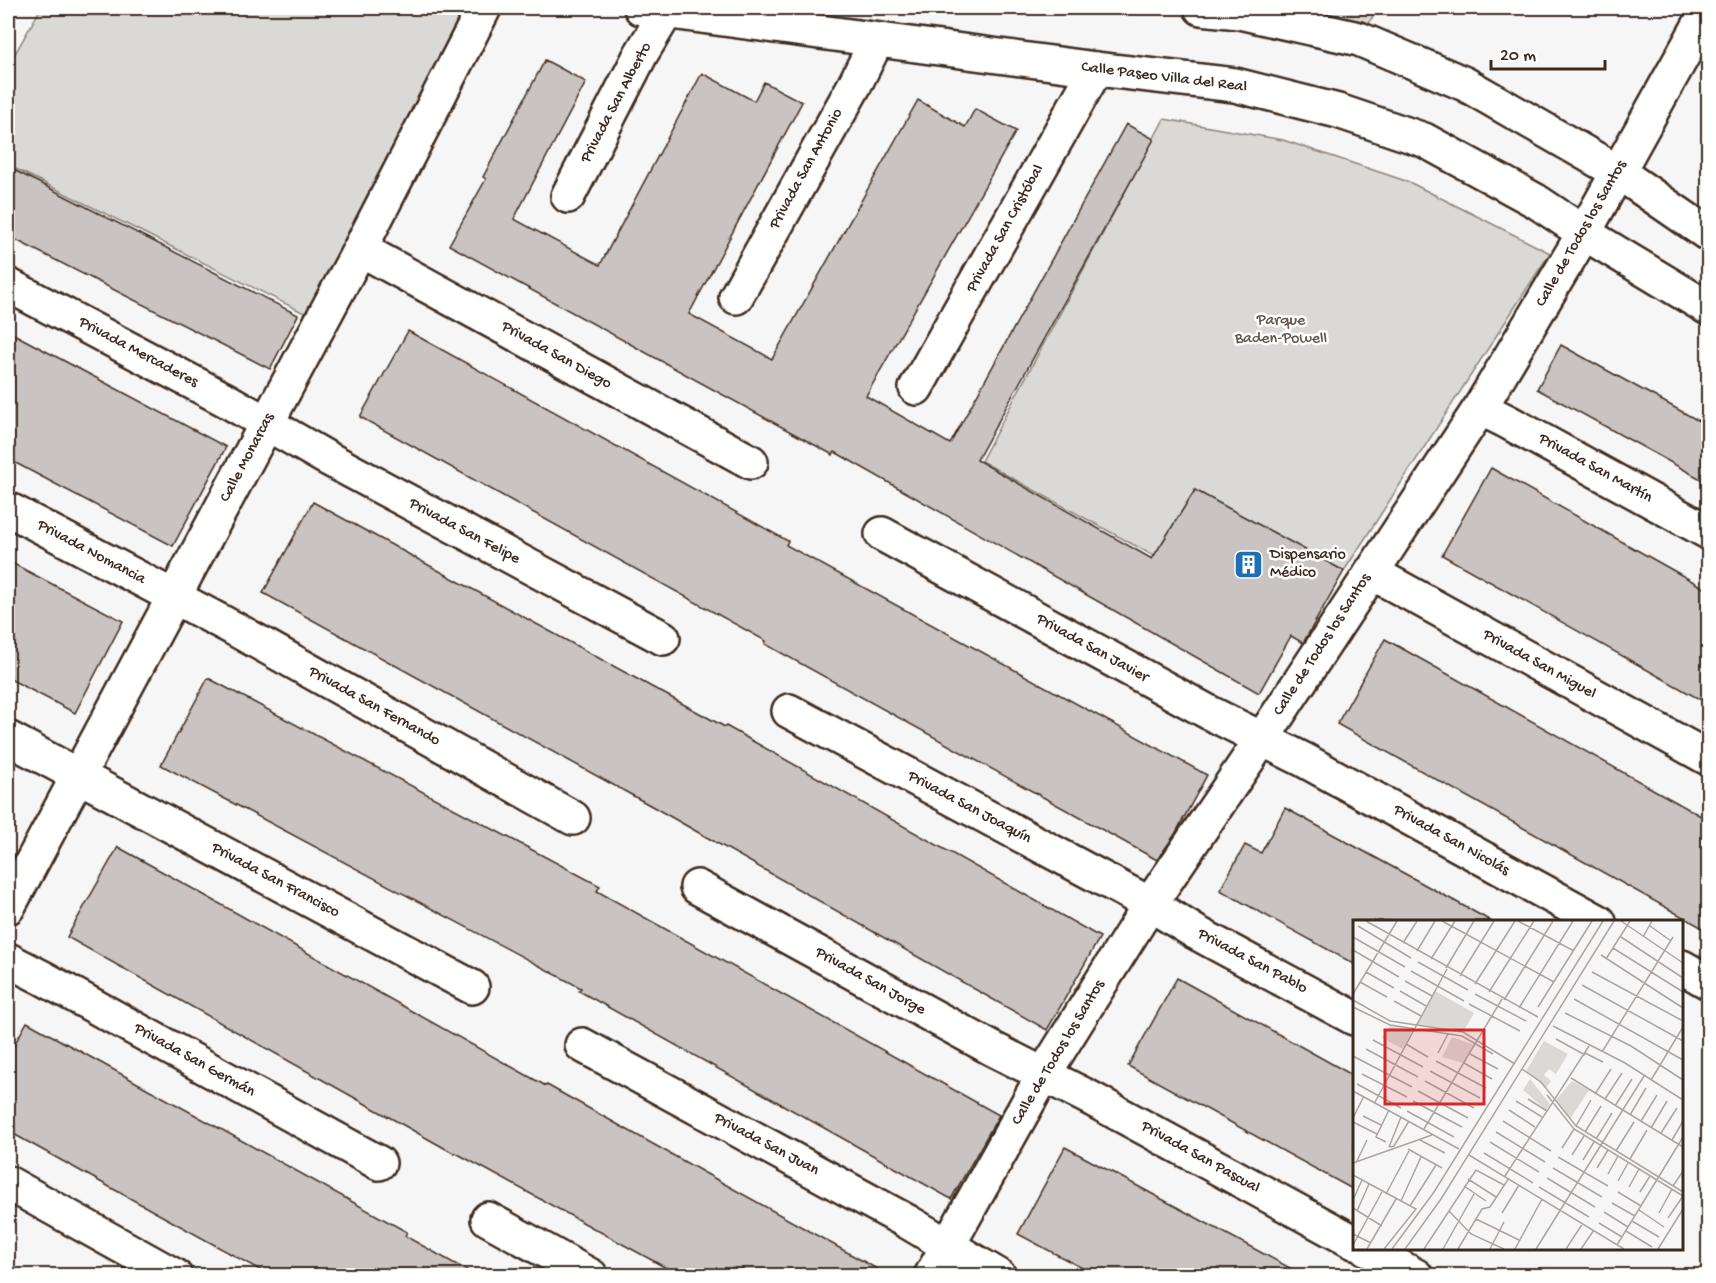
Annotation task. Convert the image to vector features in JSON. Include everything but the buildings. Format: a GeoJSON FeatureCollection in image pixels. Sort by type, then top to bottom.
{"type":"FeatureCollection","features":[{"type":"Feature","properties":{"kind":"street","name":"Calle Monarcas"},"geometry":{"type":"LineString","coordinates":[[8,907],[360,249],[484,8]]}},
{"type":"Feature","properties":{"kind":"street"},"geometry":{"type":"LineString","coordinates":[[1201,8],[1239,12],[1359,39],[1466,84],[1618,172],[1708,234]]}},
{"type":"Feature","properties":{"kind":"street","name":"Calle Paseo Villa del Real"},"geometry":{"type":"LineString","coordinates":[[654,9],[1096,69],[1235,85],[1338,111],[1424,140],[1536,201],[1584,233],[1708,308]]}},
{"type":"Feature","properties":{"kind":"street","name":"Privada San Alberto"},"geometry":{"type":"LineString","coordinates":[[568,196],[641,54],[654,9]]}},
{"type":"Feature","properties":{"kind":"street","name":"Calle de Todos los Santos"},"geometry":{"type":"LineString","coordinates":[[931,1275],[1044,1074],[1150,904],[1262,739],[1480,408],[1584,233],[1708,10]]}},
{"type":"Feature","properties":{"kind":"street","name":"Privada San Antonio"},"geometry":{"type":"LineString","coordinates":[[736,297],[854,86],[877,40]]}},
{"type":"Feature","properties":{"kind":"street","name":"Privada San Cristóbal"},"geometry":{"type":"LineString","coordinates":[[916,388],[1096,69]]}},
{"type":"Feature","properties":{"kind":"street","name":"Privada San Diego"},"geometry":{"type":"LineString","coordinates":[[360,249],[751,462]]}},
{"type":"Feature","properties":{"kind":"street","name":"Privada Mercaderes"},"geometry":{"type":"LineString","coordinates":[[8,285],[267,422]]}},
{"type":"Feature","properties":{"kind":"street","name":"Privada San Martín"},"geometry":{"type":"LineString","coordinates":[[1480,408],[1708,532]]}},
{"type":"Feature","properties":{"kind":"street","name":"Privada San Felipe"},"geometry":{"type":"LineString","coordinates":[[267,422],[325,457],[663,638]]}},
{"type":"Feature","properties":{"kind":"street","name":"Privada Nomancia"},"geometry":{"type":"LineString","coordinates":[[8,509],[174,597]]}},
{"type":"Feature","properties":{"kind":"street","name":"Privada San Javier"},"geometry":{"type":"LineString","coordinates":[[882,534],[1210,713],[1304,760]]}},
{"type":"Feature","properties":{"kind":"street","name":"Privada San Miguel"},"geometry":{"type":"LineString","coordinates":[[1371,572],[1708,758]]}},
{"type":"Feature","properties":{"kind":"street","name":"Privada San Fernando"},"geometry":{"type":"LineString","coordinates":[[174,597],[573,818]]}},
{"type":"Feature","properties":{"kind":"street","name":"Privada San Joaquín"},"geometry":{"type":"LineString","coordinates":[[789,711],[1150,904]]}},
{"type":"Feature","properties":{"kind":"street","name":"Privada San Francisco"},"geometry":{"type":"LineString","coordinates":[[8,738],[472,987]]}},
{"type":"Feature","properties":{"kind":"street","name":"Privada San Nicolás"},"geometry":{"type":"LineString","coordinates":[[1304,760],[1597,920]]}},
{"type":"Feature","properties":{"kind":"street","name":"Privada San Jorge"},"geometry":{"type":"LineString","coordinates":[[697,887],[993,1049],[1044,1074]]}},
{"type":"Feature","properties":{"kind":"street","name":"Privada San Pablo"},"geometry":{"type":"LineString","coordinates":[[1150,904],[1195,932],[1353,1016]]}},
{"type":"Feature","properties":{"kind":"street","name":"Privada San Germán"},"geometry":{"type":"LineString","coordinates":[[8,960],[379,1163]]}},
{"type":"Feature","properties":{"kind":"street"},"geometry":{"type":"LineString","coordinates":[[1683,968],[1708,982]]}},
{"type":"Feature","properties":{"kind":"street","name":"Privada San Juan"},"geometry":{"type":"LineString","coordinates":[[582,1046],[908,1222],[999,1275]]}},
{"type":"Feature","properties":{"kind":"street","name":"Privada San Pascual"},"geometry":{"type":"LineString","coordinates":[[1044,1074],[1353,1241]]}},
{"type":"Feature","properties":{"kind":"street"},"geometry":{"type":"LineString","coordinates":[[8,1183],[175,1275]]}},
{"type":"Feature","properties":{"kind":"street"},"geometry":{"type":"LineString","coordinates":[[488,1219],[591,1275]]}},
{"type":"Feature","properties":{"kind":"street"},"geometry":{"type":"LineString","coordinates":[[1370,1250],[1416,1275]]}},
{"type":"Feature","properties":{"kind":"green space"},"geometry":{"type":"Polygon","coordinates":[[[41,8],[482,8],[318,320],[8,165],[8,66],[41,8]]]}},
{"type":"Feature","properties":{"kind":"green space"},"geometry":{"type":"Polygon","coordinates":[[[1210,8],[1378,8],[1359,39],[1210,8]]]}},
{"type":"Feature","properties":{"kind":"green space","name":"Parque Baden-Powell"},"geometry":{"type":"Polygon","coordinates":[[[1164,119],[1283,140],[1409,182],[1550,253],[1344,571],[1195,490],[1154,556],[981,461],[1164,119]]]}},
{"type":"Feature","properties":{"kind":"place","name":"Dispensario Médico"},"geometry":{"type":"Point","coordinates":[1249,564]}}]}
